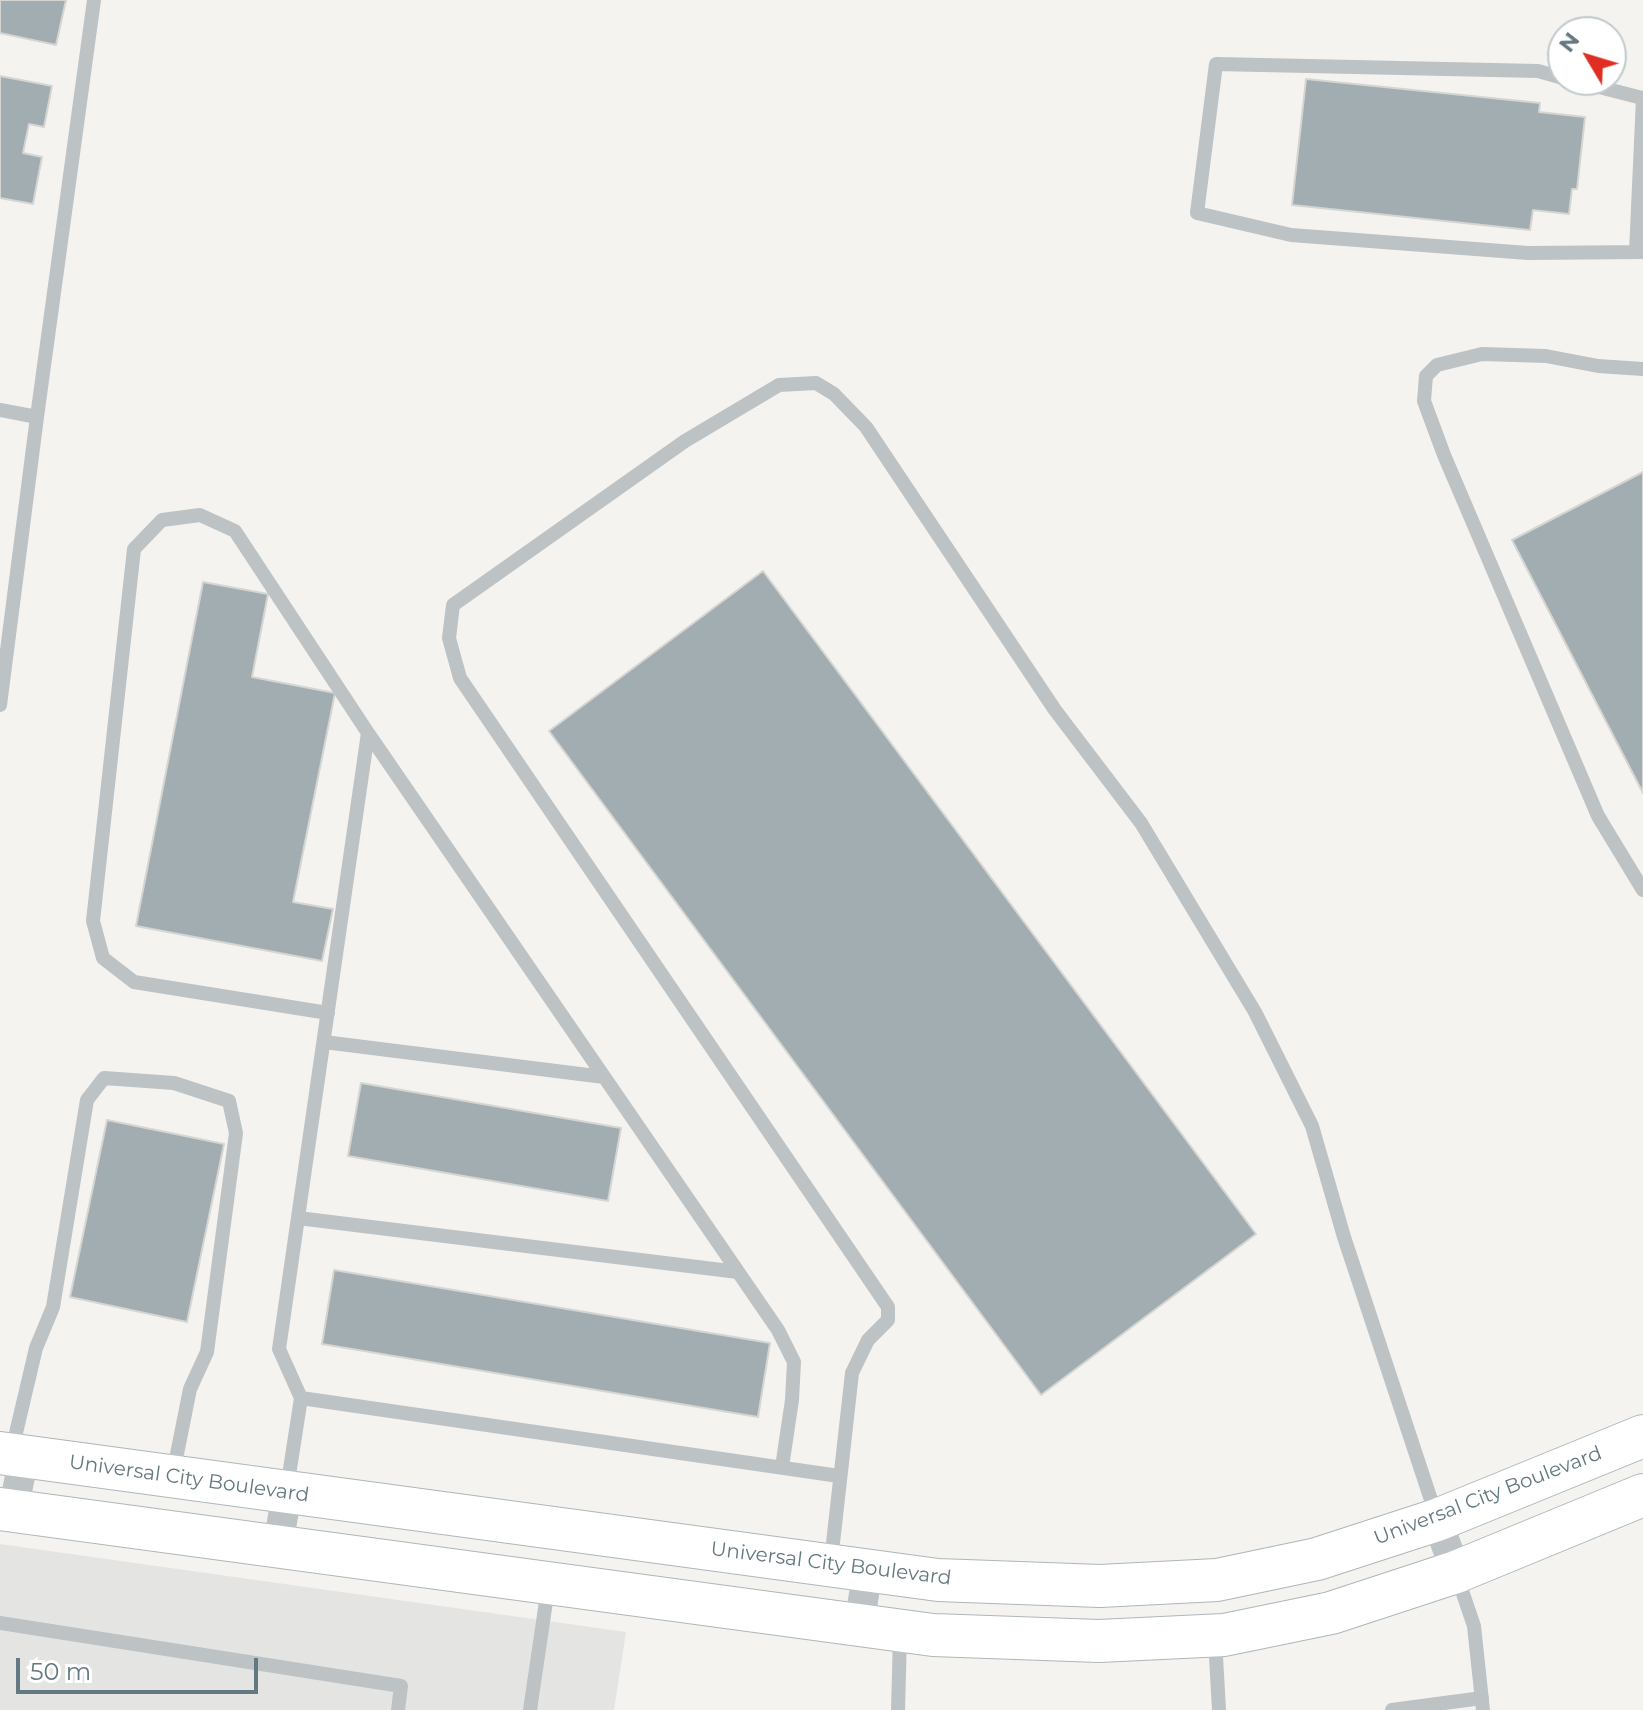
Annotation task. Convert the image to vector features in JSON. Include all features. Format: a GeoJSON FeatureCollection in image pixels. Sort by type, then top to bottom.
{"type":"FeatureCollection","features":[{"type":"Feature","properties":{"kind":"street","name":"Universal City Boulevard"},"geometry":{"type":"LineString","coordinates":[[12,1455],[938,1580],[1100,1586],[1217,1580],[1317,1559],[1437,1520],[1643,1436]]}},
{"type":"Feature","properties":{"kind":"street"},"geometry":{"type":"LineString","coordinates":[[12,1455],[7,1510],[933,1635],[1099,1641],[1215,1635],[1331,1613],[1456,1572],[1643,1495]]}},
{"type":"Feature","properties":{"kind":"street"},"geometry":{"type":"LineString","coordinates":[[278,1546],[287,1492]]}},
{"type":"Feature","properties":{"kind":"street"},"geometry":{"type":"LineString","coordinates":[[1437,1520],[1456,1572]]}},
{"type":"Feature","properties":{"kind":"street"},"geometry":{"type":"LineString","coordinates":[[849,1568],[859,1625]]}},
{"type":"Feature","properties":{"kind":"lane"},"geometry":{"type":"LineString","coordinates":[[0,705],[94,0]]}},
{"type":"Feature","properties":{"kind":"lane"},"geometry":{"type":"LineString","coordinates":[[1547,74],[1216,64],[1197,213],[1291,235],[1528,253],[1639,252],[1642,98]]}},
{"type":"Feature","properties":{"kind":"lane"},"geometry":{"type":"LineString","coordinates":[[1643,369],[1598,366],[1546,356],[1482,354],[1437,365],[1426,376],[1424,401],[1444,455],[1598,816],[1643,890]]}},
{"type":"Feature","properties":{"kind":"lane"},"geometry":{"type":"LineString","coordinates":[[849,1568],[839,1476],[852,1373],[868,1340],[888,1320],[888,1307],[460,678],[449,638],[453,605],[685,441],[779,385],[816,383],[834,394],[866,427],[1055,710],[1141,823],[1255,1012],[1312,1126],[1344,1237],[1437,1520]]}},
{"type":"Feature","properties":{"kind":"lane"},"geometry":{"type":"LineString","coordinates":[[0,410],[37,417]]}},
{"type":"Feature","properties":{"kind":"lane"},"geometry":{"type":"LineString","coordinates":[[328,1013],[134,982],[103,958],[93,921],[134,549],[162,520],[200,515],[235,531],[368,733],[778,1330],[794,1362],[782,1467]]}},
{"type":"Feature","properties":{"kind":"lane"},"geometry":{"type":"LineString","coordinates":[[287,1492],[301,1398],[279,1349],[368,733]]}},
{"type":"Feature","properties":{"kind":"lane"},"geometry":{"type":"LineString","coordinates":[[324,1042],[604,1077]]}},
{"type":"Feature","properties":{"kind":"lane"},"geometry":{"type":"LineString","coordinates":[[12,1455],[36,1348],[53,1307],[87,1100],[104,1078],[174,1083],[229,1101],[236,1133],[207,1352],[190,1389],[173,1476]]}},
{"type":"Feature","properties":{"kind":"lane"},"geometry":{"type":"LineString","coordinates":[[298,1218],[738,1272]]}},
{"type":"Feature","properties":{"kind":"lane"},"geometry":{"type":"LineString","coordinates":[[301,1398],[839,1476]]}},
{"type":"Feature","properties":{"kind":"lane"},"geometry":{"type":"LineString","coordinates":[[1392,1710],[1482,1704],[1474,1626],[1456,1572]]}},
{"type":"Feature","properties":{"kind":"lane"},"geometry":{"type":"LineString","coordinates":[[530,1710],[549,1583]]}},
{"type":"Feature","properties":{"kind":"lane"},"geometry":{"type":"LineString","coordinates":[[0,1623],[401,1686],[398,1710]]}},
{"type":"Feature","properties":{"kind":"lane"},"geometry":{"type":"LineString","coordinates":[[898,1710],[900,1630]]}},
{"type":"Feature","properties":{"kind":"lane"},"geometry":{"type":"LineString","coordinates":[[1215,1635],[1219,1710]]}},
{"type":"Feature","properties":{"kind":"shaded area"},"geometry":{"type":"Polygon","coordinates":[[[0,1544],[626,1632],[614,1710],[0,1710],[0,1544]]]}},
{"type":"Feature","properties":{"kind":"building"},"geometry":{"type":"Polygon","coordinates":[[[0,0],[66,0],[56,45],[0,33],[0,0]]]}},
{"type":"Feature","properties":{"kind":"building"},"geometry":{"type":"Polygon","coordinates":[[[0,76],[52,86],[44,127],[29,124],[23,153],[42,157],[33,204],[0,198],[0,76]]]}},
{"type":"Feature","properties":{"kind":"building"},"geometry":{"type":"Polygon","coordinates":[[[1306,79],[1540,103],[1539,112],[1585,117],[1577,189],[1572,189],[1569,214],[1533,210],[1530,230],[1292,205],[1306,79]]]}},
{"type":"Feature","properties":{"kind":"building"},"geometry":{"type":"Polygon","coordinates":[[[1643,472],[1643,793],[1512,540],[1643,472]]]}},
{"type":"Feature","properties":{"kind":"building"},"geometry":{"type":"Polygon","coordinates":[[[763,571],[1256,1234],[1041,1395],[549,731],[763,571]]]}},
{"type":"Feature","properties":{"kind":"building"},"geometry":{"type":"Polygon","coordinates":[[[203,582],[268,594],[252,677],[335,693],[293,902],[333,909],[322,961],[136,926],[203,582]]]}},
{"type":"Feature","properties":{"kind":"building"},"geometry":{"type":"Polygon","coordinates":[[[361,1083],[621,1128],[608,1201],[348,1156],[361,1083]]]}},
{"type":"Feature","properties":{"kind":"building"},"geometry":{"type":"Polygon","coordinates":[[[107,1120],[224,1144],[187,1322],[70,1297],[107,1120]]]}},
{"type":"Feature","properties":{"kind":"building"},"geometry":{"type":"Polygon","coordinates":[[[334,1270],[770,1343],[758,1417],[322,1344],[334,1270]]]}}]}
